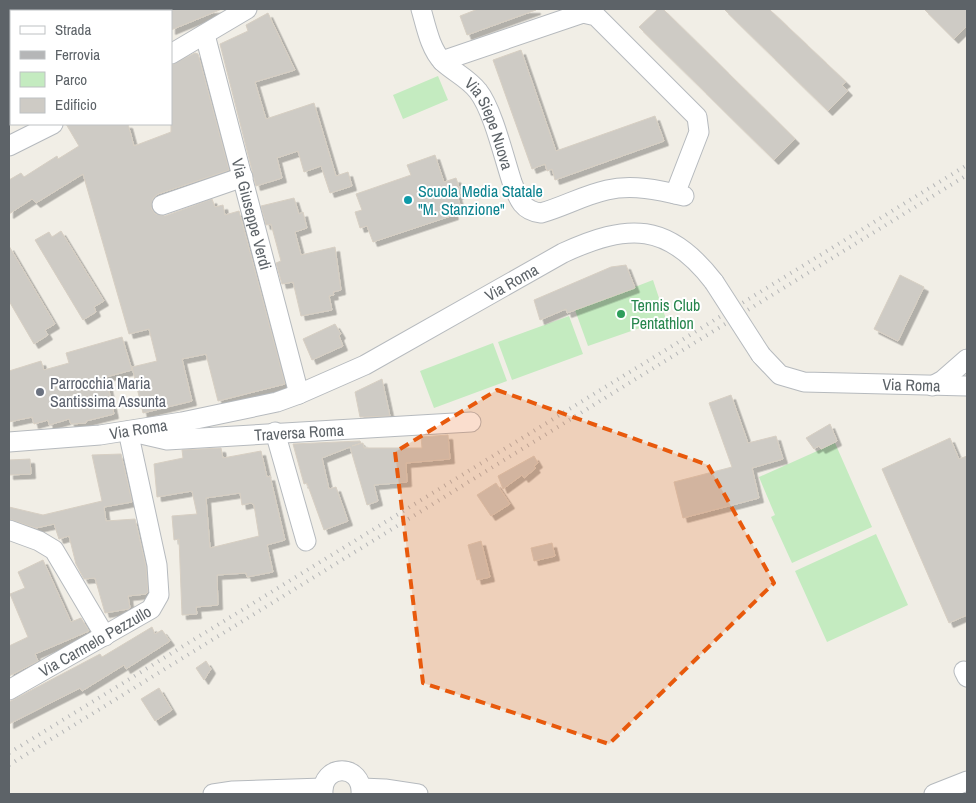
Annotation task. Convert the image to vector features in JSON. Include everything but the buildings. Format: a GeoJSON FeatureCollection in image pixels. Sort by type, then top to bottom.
{"type":"FeatureCollection","features":[{"type":"Feature","properties":{"kind":"street"},"geometry":{"type":"LineString","coordinates":[[172,53],[247,9]]}},
{"type":"Feature","properties":{"kind":"street","name":"Via Siepe Nuova"},"geometry":{"type":"LineString","coordinates":[[421,9],[434,50],[442,61],[479,92],[486,106],[515,190],[522,205],[531,212],[546,211],[606,190],[624,187],[679,195],[699,132],[697,117],[596,16],[583,13],[442,61]]}},
{"type":"Feature","properties":{"kind":"street","name":"Via Giuseppe Verdi"},"geometry":{"type":"LineString","coordinates":[[205,35],[300,394]]}},
{"type":"Feature","properties":{"kind":"street"},"geometry":{"type":"LineString","coordinates":[[9,143],[52,125]]}},
{"type":"Feature","properties":{"kind":"street"},"geometry":{"type":"LineString","coordinates":[[162,205],[243,177]]}},
{"type":"Feature","properties":{"kind":"street","name":"Via Roma"},"geometry":{"type":"LineString","coordinates":[[9,442],[128,431],[239,411],[300,394],[366,365],[563,253],[594,238],[622,232],[645,233],[669,240],[696,259],[714,282],[761,355],[780,375],[804,382],[967,386]]}},
{"type":"Feature","properties":{"kind":"street"},"geometry":{"type":"LineString","coordinates":[[932,386],[943,380],[967,359]]}},
{"type":"Feature","properties":{"kind":"street","name":"Traversa Roma"},"geometry":{"type":"LineString","coordinates":[[128,431],[167,440],[275,432],[471,422]]}},
{"type":"Feature","properties":{"kind":"street","name":"Via Carmelo Pezzullo"},"geometry":{"type":"LineString","coordinates":[[9,690],[151,609],[159,595],[157,565],[128,431]]}},
{"type":"Feature","properties":{"kind":"street"},"geometry":{"type":"LineString","coordinates":[[275,432],[306,541]]}},
{"type":"Feature","properties":{"kind":"street"},"geometry":{"type":"LineString","coordinates":[[9,530],[39,541],[54,550],[105,636]]}},
{"type":"Feature","properties":{"kind":"street"},"geometry":{"type":"LineString","coordinates":[[213,794],[233,791],[323,791],[328,777],[339,771],[351,773],[356,777],[361,791],[418,794]]}},
{"type":"Feature","properties":{"kind":"street"},"geometry":{"type":"LineString","coordinates":[[934,794],[967,781]]}},
{"type":"Feature","properties":{"kind":"highlighted area"},"geometry":{"type":"Polygon","coordinates":[[[497,390],[708,465],[774,583],[609,744],[423,683],[395,452],[497,390]]]}},
{"type":"Feature","properties":{"kind":"green space"},"geometry":{"type":"Polygon","coordinates":[[[438,76],[448,100],[403,119],[393,95],[438,76]]]}},
{"type":"Feature","properties":{"kind":"green space","name":"Tennis Club Pentathlon"},"geometry":{"type":"Polygon","coordinates":[[[653,280],[666,319],[588,346],[575,310],[653,280]]]}},
{"type":"Feature","properties":{"kind":"green space"},"geometry":{"type":"Polygon","coordinates":[[[569,316],[583,354],[512,380],[498,342],[569,316]]]}},
{"type":"Feature","properties":{"kind":"green space"},"geometry":{"type":"Polygon","coordinates":[[[493,343],[507,381],[434,408],[420,371],[493,343]]]}},
{"type":"Feature","properties":{"kind":"green space"},"geometry":{"type":"Polygon","coordinates":[[[835,443],[872,527],[792,563],[771,517],[775,515],[759,477],[835,443]]]}},
{"type":"Feature","properties":{"kind":"green space"},"geometry":{"type":"Polygon","coordinates":[[[876,534],[908,605],[827,642],[795,571],[876,534]]]}},
{"type":"Feature","properties":{"kind":"railway"},"geometry":{"type":"LineString","coordinates":[[9,753],[967,165]]}},
{"type":"Feature","properties":{"kind":"railway"},"geometry":{"type":"LineString","coordinates":[[9,765],[967,175]]}},
{"type":"Feature","properties":{"kind":"place","name":"Scuola Media Statale \"M. Stanzione\""},"geometry":{"type":"Point","coordinates":[408,200]}},
{"type":"Feature","properties":{"kind":"place","name":"Tennis Club Pentathlon"},"geometry":{"type":"Point","coordinates":[621,314]}},
{"type":"Feature","properties":{"kind":"place","name":"Parrocchia Maria Santissima Assunta"},"geometry":{"type":"Point","coordinates":[40,392]}}]}
